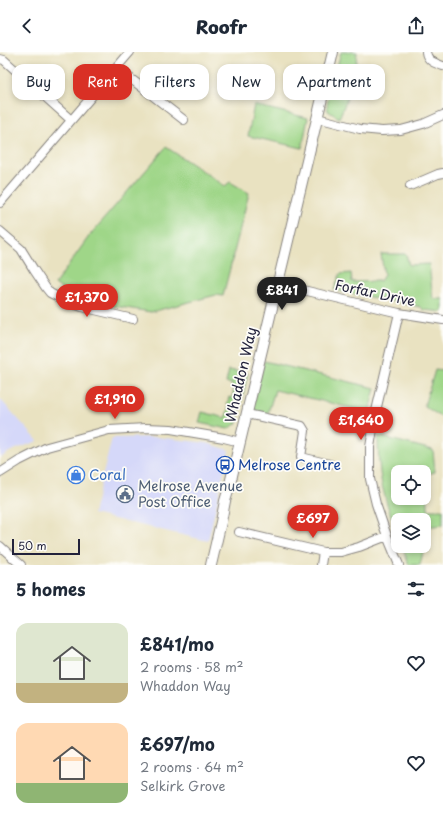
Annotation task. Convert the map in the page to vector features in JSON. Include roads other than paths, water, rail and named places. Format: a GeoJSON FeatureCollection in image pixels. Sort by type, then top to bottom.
{"type":"FeatureCollection","features":[{"type":"Feature","properties":{"kind":"street"},"geometry":{"type":"LineString","coordinates":[[120,64],[130,52]]}},
{"type":"Feature","properties":{"kind":"street","name":"Whaddon Way"},"geometry":{"type":"LineString","coordinates":[[211,565],[221,522],[224,501],[229,488],[247,414],[333,52]]}},
{"type":"Feature","properties":{"kind":"street"},"geometry":{"type":"LineString","coordinates":[[426,52],[430,61],[443,66]]}},
{"type":"Feature","properties":{"kind":"street"},"geometry":{"type":"LineString","coordinates":[[0,59],[4,60],[71,120]]}},
{"type":"Feature","properties":{"kind":"street"},"geometry":{"type":"LineString","coordinates":[[132,80],[184,120]]}},
{"type":"Feature","properties":{"kind":"street"},"geometry":{"type":"LineString","coordinates":[[0,203],[89,100]]}},
{"type":"Feature","properties":{"kind":"street"},"geometry":{"type":"LineString","coordinates":[[317,118],[360,129],[382,131],[401,130],[423,124],[443,115]]}},
{"type":"Feature","properties":{"kind":"street"},"geometry":{"type":"LineString","coordinates":[[410,186],[443,173]]}},
{"type":"Feature","properties":{"kind":"street"},"geometry":{"type":"LineString","coordinates":[[0,231],[21,249],[50,293],[82,307],[133,319]]}},
{"type":"Feature","properties":{"kind":"street","name":"Forfar Drive"},"geometry":{"type":"LineString","coordinates":[[278,284],[399,313],[443,320]]}},
{"type":"Feature","properties":{"kind":"street"},"geometry":{"type":"LineString","coordinates":[[399,313],[376,411],[370,447],[370,478],[376,504],[399,565]]}},
{"type":"Feature","properties":{"kind":"street"},"geometry":{"type":"LineString","coordinates":[[247,414],[302,426],[305,431],[301,457],[330,464]]}},
{"type":"Feature","properties":{"kind":"street"},"geometry":{"type":"LineString","coordinates":[[0,473],[47,447],[109,430],[146,428],[171,429],[240,442]]}},
{"type":"Feature","properties":{"kind":"street"},"geometry":{"type":"LineString","coordinates":[[239,532],[323,552],[341,552],[387,536]]}},
{"type":"Feature","properties":{"kind":"street"},"geometry":{"type":"LineString","coordinates":[[0,546],[20,565]]}},
{"type":"Feature","properties":{"kind":"street"},"geometry":{"type":"LineString","coordinates":[[321,565],[323,552]]}},
{"type":"Feature","properties":{"kind":"place","name":"Melrose Centre"},"geometry":{"type":"Point","coordinates":[225,465]}},
{"type":"Feature","properties":{"kind":"place","name":"Coral"},"geometry":{"type":"Point","coordinates":[76,475]}},
{"type":"Feature","properties":{"kind":"place","name":"Melrose Avenue Post Office"},"geometry":{"type":"Point","coordinates":[125,494]}}]}
